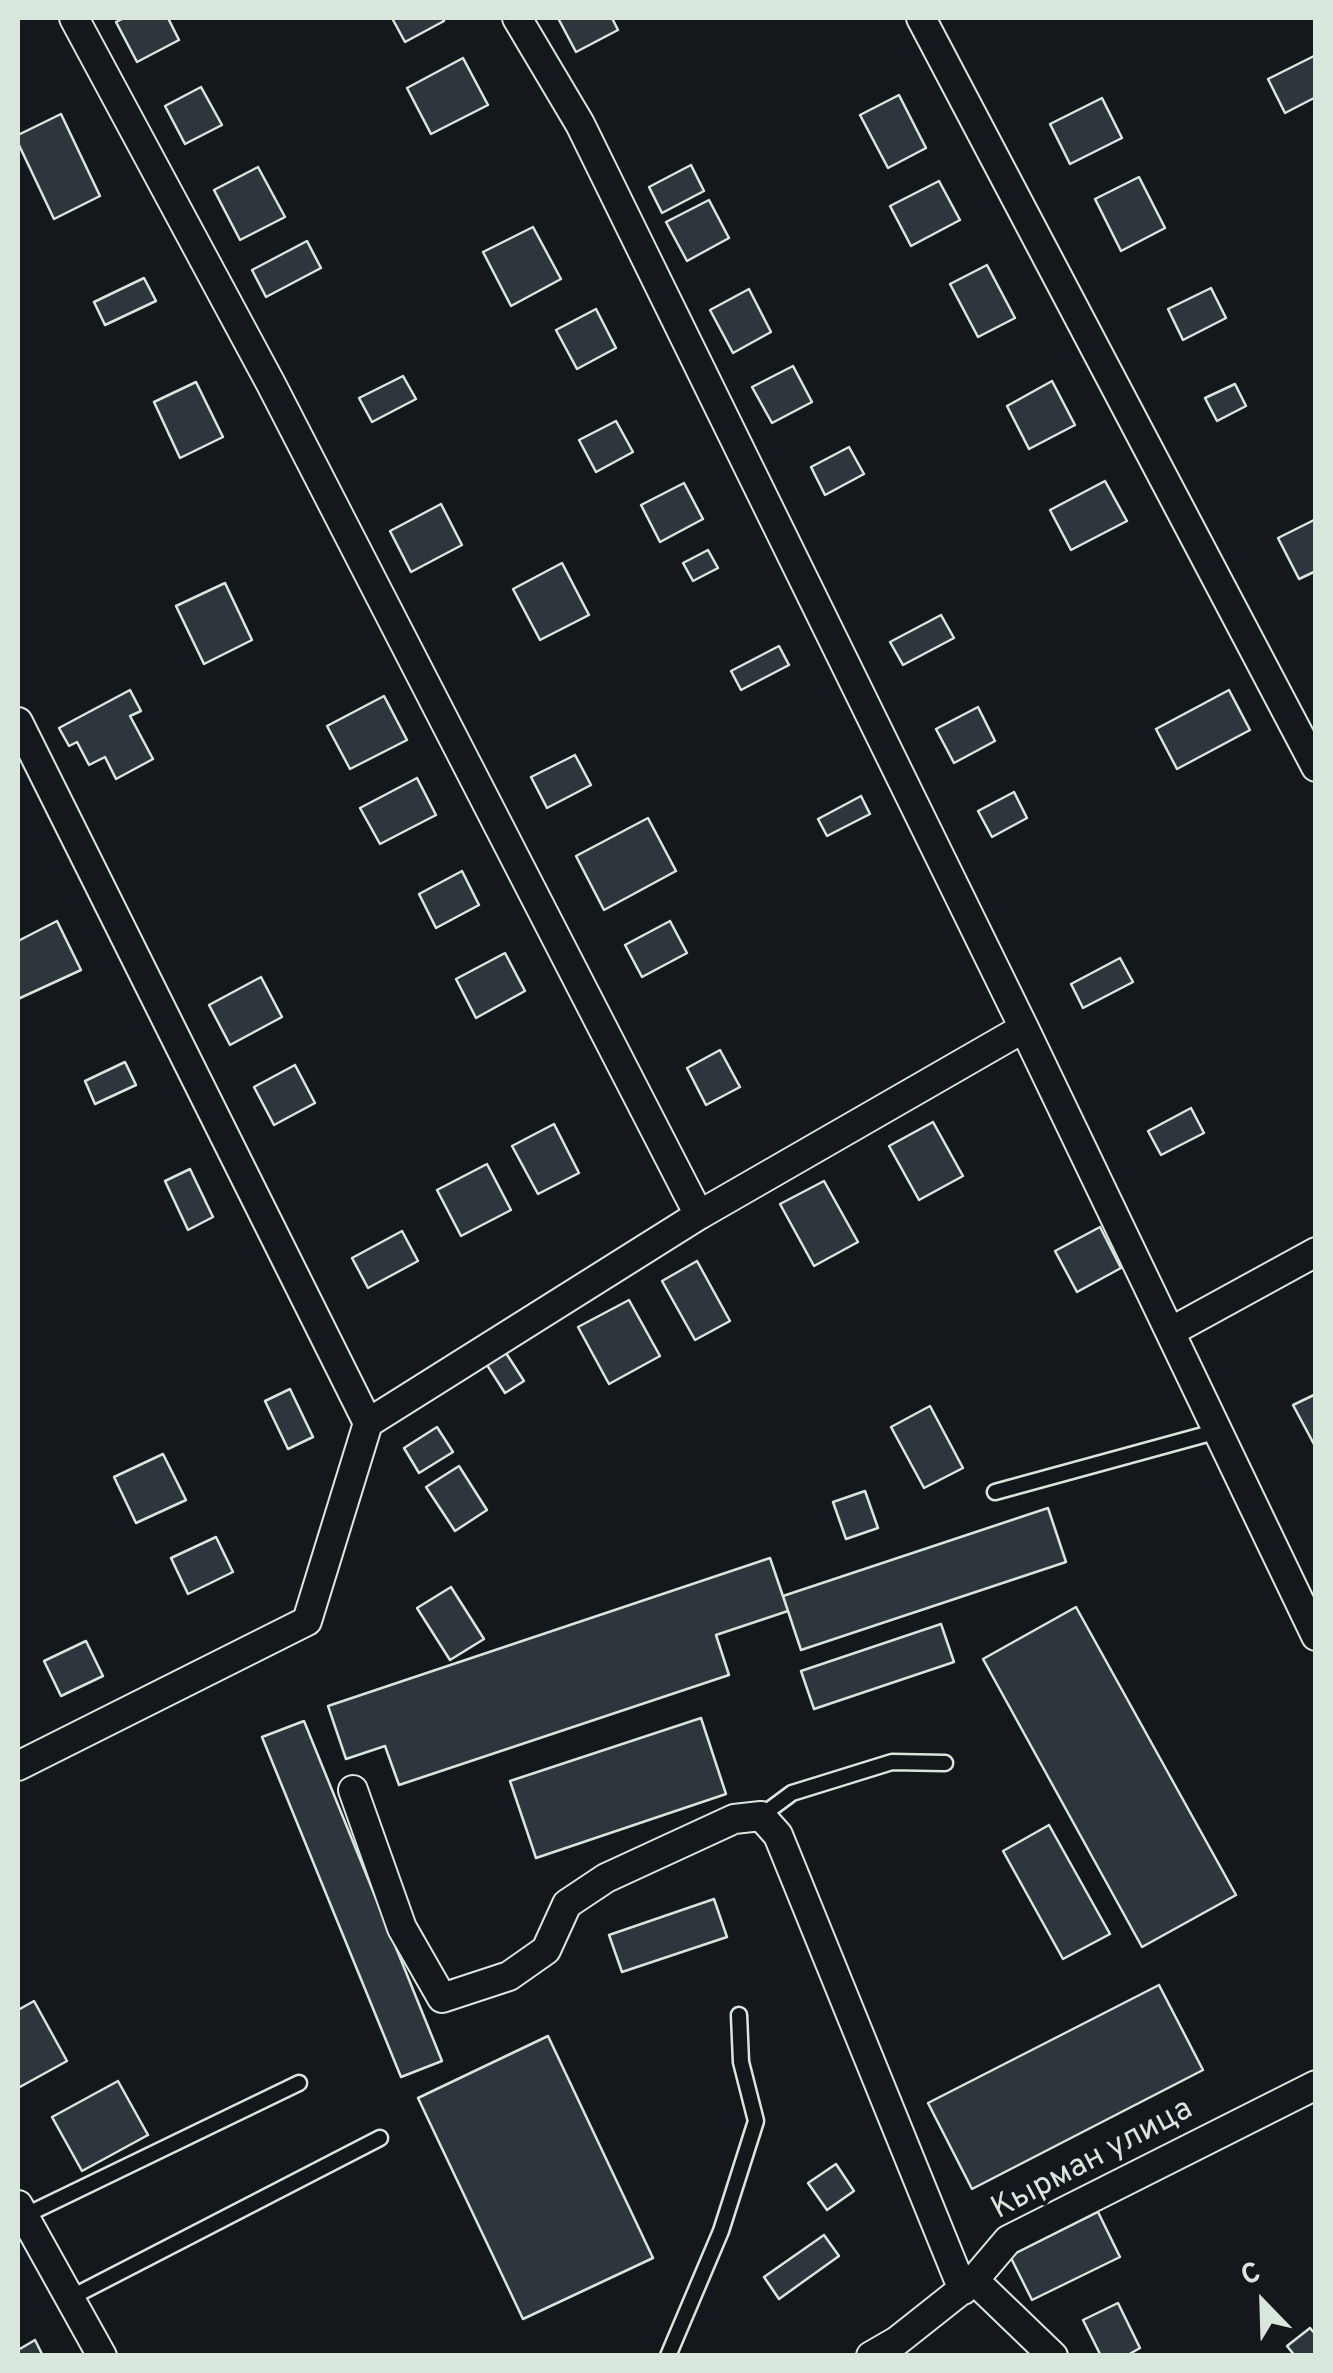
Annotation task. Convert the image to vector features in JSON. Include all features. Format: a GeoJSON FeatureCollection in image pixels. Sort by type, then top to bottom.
{"type":"FeatureCollection","features":[{"type":"Feature","properties":{"kind":"street"},"geometry":{"type":"LineString","coordinates":[[74,18],[280,402],[698,1215]]}},
{"type":"Feature","properties":{"kind":"street"},"geometry":{"type":"LineString","coordinates":[[517,18],[580,124],[1024,1028],[1316,1636]]}},
{"type":"Feature","properties":{"kind":"street"},"geometry":{"type":"LineString","coordinates":[[921,18],[1316,767]]}},
{"type":"Feature","properties":{"kind":"street"},"geometry":{"type":"LineString","coordinates":[[18,722],[368,1423]]}},
{"type":"Feature","properties":{"kind":"street"},"geometry":{"type":"LineString","coordinates":[[18,1766],[307,1621],[368,1423],[698,1215],[1024,1028]]}},
{"type":"Feature","properties":{"kind":"street"},"geometry":{"type":"LineString","coordinates":[[1170,1332],[1316,1252]]}},
{"type":"Feature","properties":{"kind":"street"},"geometry":{"type":"LineString","coordinates":[[353,1790],[402,1928],[442,1998],[509,1976],[546,1950],[567,1904],[606,1878],[734,1819],[761,1816],[778,1835],[969,2285],[1053,2356]]}},
{"type":"Feature","properties":{"kind":"street","name":"Кырман улица"},"geometry":{"type":"LineString","coordinates":[[870,2356],[897,2341],[969,2285],[1008,2240],[1316,2085]]}},
{"type":"Feature","properties":{"kind":"street"},"geometry":{"type":"LineString","coordinates":[[21,2210],[102,2356]]}},
{"type":"Feature","properties":{"kind":"lane"},"geometry":{"type":"LineString","coordinates":[[995,1492],[1218,1432]]}},
{"type":"Feature","properties":{"kind":"lane"},"geometry":{"type":"LineString","coordinates":[[761,1816],[792,1793],[892,1762],[946,1763]]}},
{"type":"Feature","properties":{"kind":"lane"},"geometry":{"type":"LineString","coordinates":[[668,2356],[720,2230],[756,2120],[742,2062],[738,2015]]}},
{"type":"Feature","properties":{"kind":"lane"},"geometry":{"type":"LineString","coordinates":[[21,2210],[299,2083]]}},
{"type":"Feature","properties":{"kind":"lane"},"geometry":{"type":"LineString","coordinates":[[70,2298],[380,2138]]}},
{"type":"Feature","properties":{"kind":"building"},"geometry":{"type":"Polygon","coordinates":[[[124,18],[168,18],[179,40],[137,62],[116,22],[124,18]]]}},
{"type":"Feature","properties":{"kind":"building"},"geometry":{"type":"Polygon","coordinates":[[[392,18],[442,18],[444,21],[405,42],[392,18]]]}},
{"type":"Feature","properties":{"kind":"building"},"geometry":{"type":"Polygon","coordinates":[[[558,18],[612,18],[618,30],[576,52],[558,18]]]}},
{"type":"Feature","properties":{"kind":"building"},"geometry":{"type":"Polygon","coordinates":[[[1316,55],[1316,97],[1285,113],[1268,79],[1316,55]]]}},
{"type":"Feature","properties":{"kind":"building"},"geometry":{"type":"Polygon","coordinates":[[[463,58],[488,105],[431,134],[407,88],[463,58]]]}},
{"type":"Feature","properties":{"kind":"building"},"geometry":{"type":"Polygon","coordinates":[[[201,87],[222,125],[185,144],[165,106],[201,87]]]}},
{"type":"Feature","properties":{"kind":"building"},"geometry":{"type":"Polygon","coordinates":[[[899,95],[926,148],[888,168],[860,115],[899,95]]]}},
{"type":"Feature","properties":{"kind":"building"},"geometry":{"type":"Polygon","coordinates":[[[1102,98],[1122,138],[1070,164],[1050,124],[1102,98]]]}},
{"type":"Feature","properties":{"kind":"building"},"geometry":{"type":"Polygon","coordinates":[[[61,114],[100,196],[54,219],[18,143],[18,135],[61,114]]]}},
{"type":"Feature","properties":{"kind":"building"},"geometry":{"type":"Polygon","coordinates":[[[691,165],[704,191],[662,213],[649,187],[691,165]]]}},
{"type":"Feature","properties":{"kind":"building"},"geometry":{"type":"Polygon","coordinates":[[[258,167],[285,217],[240,240],[214,190],[258,167]]]}},
{"type":"Feature","properties":{"kind":"building"},"geometry":{"type":"Polygon","coordinates":[[[1139,177],[1165,228],[1121,251],[1095,199],[1139,177]]]}},
{"type":"Feature","properties":{"kind":"building"},"geometry":{"type":"Polygon","coordinates":[[[939,181],[960,220],[911,246],[890,206],[939,181]]]}},
{"type":"Feature","properties":{"kind":"building"},"geometry":{"type":"Polygon","coordinates":[[[709,200],[729,238],[687,261],[666,222],[709,200]]]}},
{"type":"Feature","properties":{"kind":"building"},"geometry":{"type":"Polygon","coordinates":[[[533,227],[561,279],[511,306],[483,252],[533,227]]]}},
{"type":"Feature","properties":{"kind":"building"},"geometry":{"type":"Polygon","coordinates":[[[307,241],[321,268],[266,297],[252,270],[307,241]]]}},
{"type":"Feature","properties":{"kind":"building"},"geometry":{"type":"Polygon","coordinates":[[[987,265],[1015,318],[978,337],[950,284],[987,265]]]}},
{"type":"Feature","properties":{"kind":"building"},"geometry":{"type":"Polygon","coordinates":[[[144,278],[156,301],[105,325],[94,302],[144,278]]]}},
{"type":"Feature","properties":{"kind":"building"},"geometry":{"type":"Polygon","coordinates":[[[1211,288],[1226,318],[1183,340],[1168,309],[1211,288]]]}},
{"type":"Feature","properties":{"kind":"building"},"geometry":{"type":"Polygon","coordinates":[[[749,289],[771,332],[733,353],[710,310],[749,289]]]}},
{"type":"Feature","properties":{"kind":"building"},"geometry":{"type":"Polygon","coordinates":[[[596,309],[616,348],[577,369],[556,330],[596,309]]]}},
{"type":"Feature","properties":{"kind":"building"},"geometry":{"type":"Polygon","coordinates":[[[793,366],[812,402],[772,423],[752,387],[793,366]]]}},
{"type":"Feature","properties":{"kind":"building"},"geometry":{"type":"Polygon","coordinates":[[[403,376],[416,399],[372,422],[359,398],[403,376]]]}},
{"type":"Feature","properties":{"kind":"building"},"geometry":{"type":"Polygon","coordinates":[[[1052,381],[1075,425],[1029,449],[1007,406],[1052,381]]]}},
{"type":"Feature","properties":{"kind":"building"},"geometry":{"type":"Polygon","coordinates":[[[196,382],[223,437],[180,458],[154,402],[196,382]]]}},
{"type":"Feature","properties":{"kind":"building"},"geometry":{"type":"Polygon","coordinates":[[[1235,384],[1246,406],[1217,421],[1205,398],[1235,384]]]}},
{"type":"Feature","properties":{"kind":"building"},"geometry":{"type":"Polygon","coordinates":[[[616,421],[633,452],[596,472],[579,440],[616,421]]]}},
{"type":"Feature","properties":{"kind":"building"},"geometry":{"type":"Polygon","coordinates":[[[849,447],[864,474],[825,495],[811,467],[849,447]]]}},
{"type":"Feature","properties":{"kind":"building"},"geometry":{"type":"Polygon","coordinates":[[[1105,481],[1127,521],[1071,550],[1050,510],[1105,481]]]}},
{"type":"Feature","properties":{"kind":"building"},"geometry":{"type":"Polygon","coordinates":[[[684,483],[703,519],[660,542],[641,505],[684,483]]]}},
{"type":"Feature","properties":{"kind":"building"},"geometry":{"type":"Polygon","coordinates":[[[441,504],[462,545],[411,572],[390,531],[441,504]]]}},
{"type":"Feature","properties":{"kind":"building"},"geometry":{"type":"Polygon","coordinates":[[[1316,519],[1316,571],[1299,579],[1278,538],[1316,519]]]}},
{"type":"Feature","properties":{"kind":"building"},"geometry":{"type":"Polygon","coordinates":[[[708,550],[718,568],[693,581],[683,563],[708,550]]]}},
{"type":"Feature","properties":{"kind":"building"},"geometry":{"type":"Polygon","coordinates":[[[562,563],[589,615],[540,640],[513,589],[562,563]]]}},
{"type":"Feature","properties":{"kind":"building"},"geometry":{"type":"Polygon","coordinates":[[[225,583],[252,640],[204,664],[176,606],[225,583]]]}},
{"type":"Feature","properties":{"kind":"building"},"geometry":{"type":"Polygon","coordinates":[[[941,615],[954,638],[903,665],[890,642],[941,615]]]}},
{"type":"Feature","properties":{"kind":"building"},"geometry":{"type":"Polygon","coordinates":[[[779,646],[789,665],[741,690],[731,671],[779,646]]]}},
{"type":"Feature","properties":{"kind":"building"},"geometry":{"type":"Polygon","coordinates":[[[130,690],[141,711],[130,716],[153,759],[116,779],[105,757],[89,765],[77,742],[69,746],[59,728],[130,690]]]}},
{"type":"Feature","properties":{"kind":"building"},"geometry":{"type":"Polygon","coordinates":[[[1229,690],[1250,730],[1177,769],[1156,729],[1229,690]]]}},
{"type":"Feature","properties":{"kind":"building"},"geometry":{"type":"Polygon","coordinates":[[[384,696],[407,740],[350,769],[327,726],[384,696]]]}},
{"type":"Feature","properties":{"kind":"building"},"geometry":{"type":"Polygon","coordinates":[[[978,707],[995,741],[954,763],[936,729],[978,707]]]}},
{"type":"Feature","properties":{"kind":"building"},"geometry":{"type":"Polygon","coordinates":[[[575,755],[591,785],[547,808],[531,777],[575,755]]]}},
{"type":"Feature","properties":{"kind":"building"},"geometry":{"type":"Polygon","coordinates":[[[417,778],[436,815],[380,844],[360,808],[417,778]]]}},
{"type":"Feature","properties":{"kind":"building"},"geometry":{"type":"Polygon","coordinates":[[[1014,792],[1027,818],[992,837],[978,811],[1014,792]]]}},
{"type":"Feature","properties":{"kind":"building"},"geometry":{"type":"Polygon","coordinates":[[[861,796],[870,814],[827,836],[818,819],[861,796]]]}},
{"type":"Feature","properties":{"kind":"building"},"geometry":{"type":"Polygon","coordinates":[[[648,818],[676,871],[604,910],[576,856],[648,818]]]}},
{"type":"Feature","properties":{"kind":"building"},"geometry":{"type":"Polygon","coordinates":[[[462,871],[479,905],[436,928],[419,894],[462,871]]]}},
{"type":"Feature","properties":{"kind":"building"},"geometry":{"type":"Polygon","coordinates":[[[57,921],[81,970],[18,999],[18,941],[57,921]]]}},
{"type":"Feature","properties":{"kind":"building"},"geometry":{"type":"Polygon","coordinates":[[[670,921],[687,953],[642,977],[625,945],[670,921]]]}},
{"type":"Feature","properties":{"kind":"building"},"geometry":{"type":"Polygon","coordinates":[[[505,953],[525,991],[476,1018],[456,979],[505,953]]]}},
{"type":"Feature","properties":{"kind":"building"},"geometry":{"type":"Polygon","coordinates":[[[1120,958],[1133,982],[1083,1008],[1071,984],[1120,958]]]}},
{"type":"Feature","properties":{"kind":"building"},"geometry":{"type":"Polygon","coordinates":[[[261,977],[282,1017],[230,1045],[209,1005],[261,977]]]}},
{"type":"Feature","properties":{"kind":"building"},"geometry":{"type":"Polygon","coordinates":[[[720,1050],[740,1087],[706,1105],[687,1068],[720,1050]]]}},
{"type":"Feature","properties":{"kind":"building"},"geometry":{"type":"Polygon","coordinates":[[[125,1062],[136,1085],[95,1104],[85,1081],[125,1062]]]}},
{"type":"Feature","properties":{"kind":"building"},"geometry":{"type":"Polygon","coordinates":[[[295,1065],[315,1103],[274,1125],[254,1087],[295,1065]]]}},
{"type":"Feature","properties":{"kind":"building"},"geometry":{"type":"Polygon","coordinates":[[[1191,1108],[1204,1133],[1161,1155],[1148,1131],[1191,1108]]]}},
{"type":"Feature","properties":{"kind":"building"},"geometry":{"type":"Polygon","coordinates":[[[933,1122],[963,1176],[919,1200],[889,1146],[933,1122]]]}},
{"type":"Feature","properties":{"kind":"building"},"geometry":{"type":"Polygon","coordinates":[[[554,1124],[579,1173],[538,1194],[512,1146],[554,1124]]]}},
{"type":"Feature","properties":{"kind":"building"},"geometry":{"type":"Polygon","coordinates":[[[487,1164],[511,1210],[461,1236],[437,1190],[487,1164]]]}},
{"type":"Feature","properties":{"kind":"building"},"geometry":{"type":"Polygon","coordinates":[[[190,1169],[213,1217],[188,1230],[165,1181],[190,1169]]]}},
{"type":"Feature","properties":{"kind":"building"},"geometry":{"type":"Polygon","coordinates":[[[824,1181],[858,1242],[814,1266],[780,1204],[824,1181]]]}},
{"type":"Feature","properties":{"kind":"building"},"geometry":{"type":"Polygon","coordinates":[[[1100,1227],[1121,1268],[1077,1292],[1055,1251],[1100,1227]]]}},
{"type":"Feature","properties":{"kind":"building"},"geometry":{"type":"Polygon","coordinates":[[[402,1231],[418,1261],[368,1288],[352,1258],[402,1231]]]}},
{"type":"Feature","properties":{"kind":"building"},"geometry":{"type":"Polygon","coordinates":[[[697,1261],[730,1321],[695,1340],[662,1281],[697,1261]]]}},
{"type":"Feature","properties":{"kind":"building"},"geometry":{"type":"Polygon","coordinates":[[[629,1300],[660,1356],[609,1384],[578,1327],[629,1300]]]}},
{"type":"Feature","properties":{"kind":"building"},"geometry":{"type":"Polygon","coordinates":[[[506,1353],[524,1381],[505,1393],[487,1365],[506,1353]]]}},
{"type":"Feature","properties":{"kind":"building"},"geometry":{"type":"Polygon","coordinates":[[[290,1389],[313,1437],[288,1449],[265,1401],[290,1389]]]}},
{"type":"Feature","properties":{"kind":"building"},"geometry":{"type":"Polygon","coordinates":[[[1316,1394],[1316,1448],[1293,1405],[1316,1394]]]}},
{"type":"Feature","properties":{"kind":"building"},"geometry":{"type":"Polygon","coordinates":[[[930,1406],[963,1468],[924,1488],[891,1427],[930,1406]]]}},
{"type":"Feature","properties":{"kind":"building"},"geometry":{"type":"Polygon","coordinates":[[[437,1427],[453,1452],[419,1473],[404,1448],[437,1427]]]}},
{"type":"Feature","properties":{"kind":"building"},"geometry":{"type":"Polygon","coordinates":[[[163,1454],[186,1500],[136,1523],[114,1477],[163,1454]]]}},
{"type":"Feature","properties":{"kind":"building"},"geometry":{"type":"Polygon","coordinates":[[[459,1466],[487,1510],[455,1531],[426,1487],[459,1466]]]}},
{"type":"Feature","properties":{"kind":"building"},"geometry":{"type":"Polygon","coordinates":[[[865,1491],[878,1528],[846,1539],[833,1502],[865,1491]]]}},
{"type":"Feature","properties":{"kind":"building"},"geometry":{"type":"Polygon","coordinates":[[[1048,1508],[1066,1562],[801,1650],[783,1596],[1048,1508]]]}},
{"type":"Feature","properties":{"kind":"building"},"geometry":{"type":"Polygon","coordinates":[[[216,1537],[233,1572],[188,1594],[171,1558],[216,1537]]]}},
{"type":"Feature","properties":{"kind":"building"},"geometry":{"type":"Polygon","coordinates":[[[770,1558],[788,1611],[716,1635],[729,1675],[399,1785],[385,1746],[346,1759],[328,1706],[770,1558]]]}},
{"type":"Feature","properties":{"kind":"building"},"geometry":{"type":"Polygon","coordinates":[[[451,1587],[484,1639],[450,1660],[417,1608],[451,1587]]]}},
{"type":"Feature","properties":{"kind":"building"},"geometry":{"type":"Polygon","coordinates":[[[1076,1607],[1236,1895],[1142,1947],[983,1659],[1076,1607]]]}},
{"type":"Feature","properties":{"kind":"building"},"geometry":{"type":"Polygon","coordinates":[[[941,1624],[954,1662],[814,1709],[801,1671],[941,1624]]]}},
{"type":"Feature","properties":{"kind":"building"},"geometry":{"type":"Polygon","coordinates":[[[86,1641],[103,1676],[61,1696],[44,1661],[86,1641]]]}},
{"type":"Feature","properties":{"kind":"building"},"geometry":{"type":"Polygon","coordinates":[[[701,1718],[726,1794],[536,1858],[510,1781],[701,1718]]]}},
{"type":"Feature","properties":{"kind":"building"},"geometry":{"type":"Polygon","coordinates":[[[304,1721],[442,2061],[401,2077],[262,1737],[304,1721]]]}},
{"type":"Feature","properties":{"kind":"building"},"geometry":{"type":"Polygon","coordinates":[[[1049,1825],[1110,1934],[1063,1959],[1003,1851],[1049,1825]]]}},
{"type":"Feature","properties":{"kind":"building"},"geometry":{"type":"Polygon","coordinates":[[[714,1899],[727,1937],[622,1972],[609,1935],[714,1899]]]}},
{"type":"Feature","properties":{"kind":"building"},"geometry":{"type":"Polygon","coordinates":[[[1159,1985],[1203,2070],[972,2189],[928,2103],[1159,1985]]]}},
{"type":"Feature","properties":{"kind":"building"},"geometry":{"type":"Polygon","coordinates":[[[34,2001],[67,2061],[18,2088],[18,2010],[34,2001]]]}},
{"type":"Feature","properties":{"kind":"building"},"geometry":{"type":"Polygon","coordinates":[[[548,2036],[653,2258],[523,2319],[418,2098],[548,2036]]]}},
{"type":"Feature","properties":{"kind":"building"},"geometry":{"type":"Polygon","coordinates":[[[118,2081],[148,2135],[82,2171],[52,2117],[118,2081]]]}},
{"type":"Feature","properties":{"kind":"building"},"geometry":{"type":"Polygon","coordinates":[[[836,2164],[854,2191],[827,2210],[808,2183],[836,2164]]]}},
{"type":"Feature","properties":{"kind":"building"},"geometry":{"type":"Polygon","coordinates":[[[1098,2212],[1120,2257],[1032,2300],[1010,2256],[1098,2212]]]}},
{"type":"Feature","properties":{"kind":"building"},"geometry":{"type":"Polygon","coordinates":[[[824,2235],[839,2256],[779,2299],[764,2277],[824,2235]]]}},
{"type":"Feature","properties":{"kind":"building"},"geometry":{"type":"Polygon","coordinates":[[[1118,2303],[1140,2348],[1126,2356],[1101,2356],[1083,2320],[1118,2303]]]}},
{"type":"Feature","properties":{"kind":"building"},"geometry":{"type":"Polygon","coordinates":[[[1310,2328],[1316,2335],[1316,2356],[1295,2356],[1287,2346],[1310,2328]]]}},
{"type":"Feature","properties":{"kind":"building"},"geometry":{"type":"Polygon","coordinates":[[[35,2340],[43,2356],[18,2356],[18,2350],[35,2340]]]}}]}
